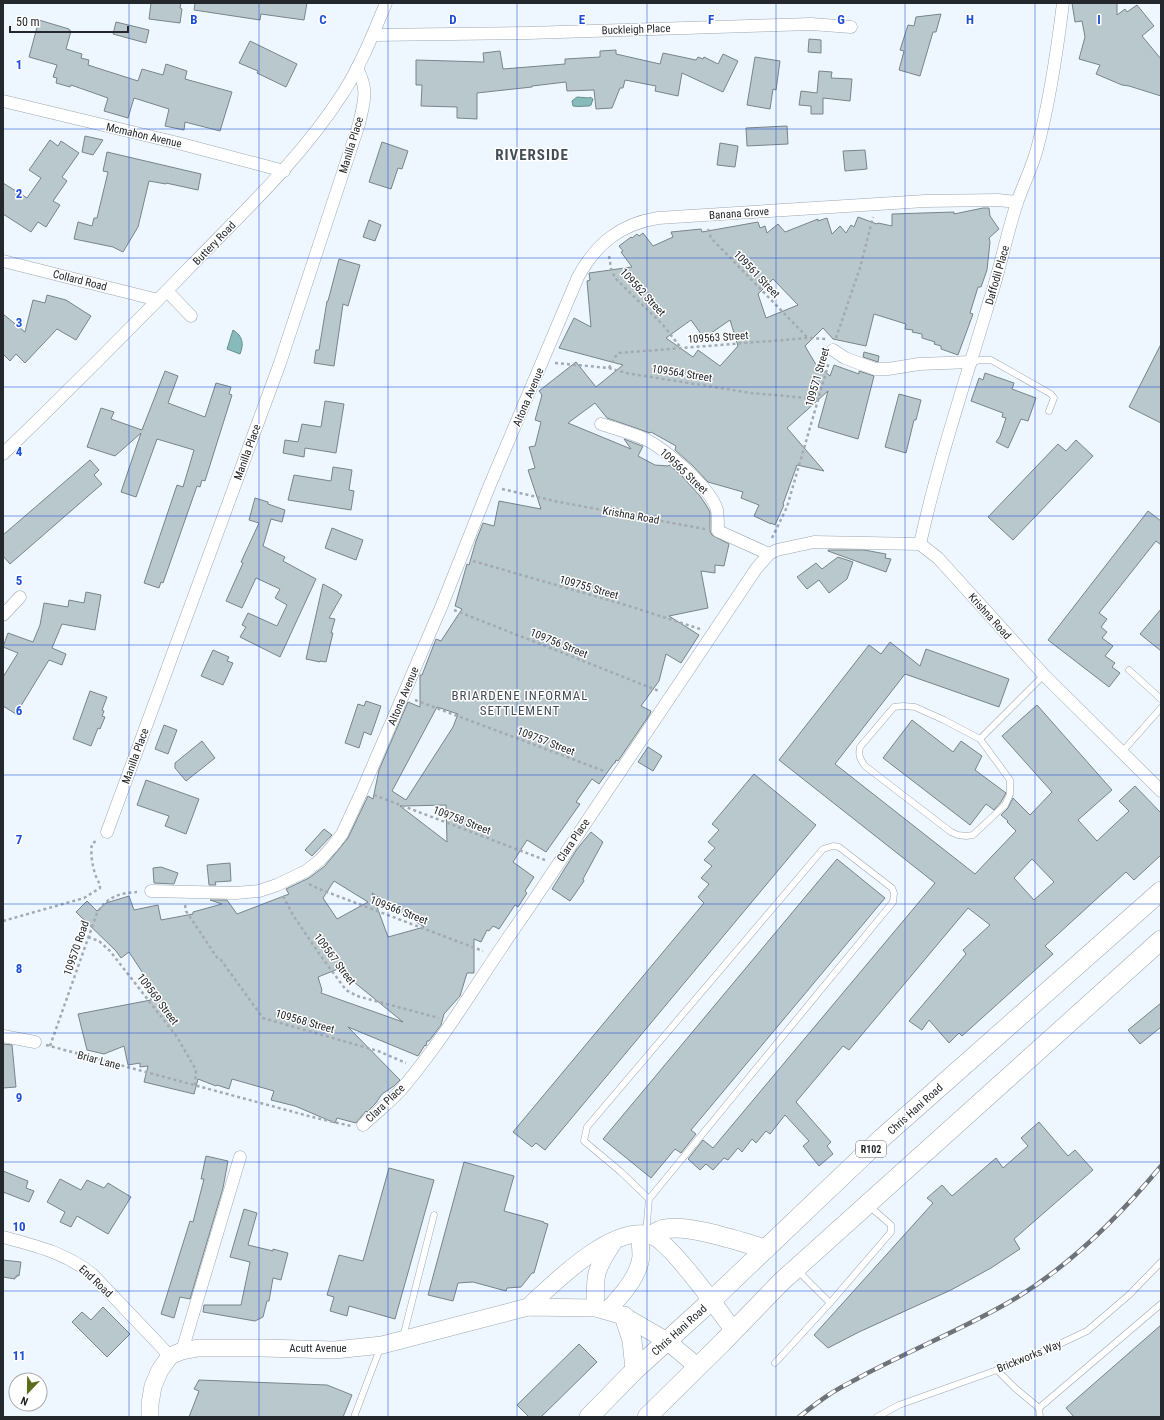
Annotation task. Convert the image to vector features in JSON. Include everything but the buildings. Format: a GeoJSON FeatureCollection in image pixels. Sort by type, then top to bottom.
{"type":"FeatureCollection","features":[{"type":"Feature","properties":{"kind":"main road","name":"Chris Hani Road"},"geometry":{"type":"LineString","coordinates":[[589,1417],[635,1370],[711,1301],[882,1138],[1161,891]]}},
{"type":"Feature","properties":{"kind":"main road"},"geometry":{"type":"LineString","coordinates":[[647,1417],[796,1268],[1161,940]]}},
{"type":"Feature","properties":{"kind":"main road"},"geometry":{"type":"LineString","coordinates":[[646,1235],[664,1229],[679,1228],[698,1231],[766,1248]]}},
{"type":"Feature","properties":{"kind":"main road"},"geometry":{"type":"LineString","coordinates":[[609,1312],[632,1340],[635,1370]]}},
{"type":"Feature","properties":{"kind":"street","name":"Buttery Road"},"geometry":{"type":"LineString","coordinates":[[3,454],[167,291],[284,170],[326,118],[358,68],[386,3]]}},
{"type":"Feature","properties":{"kind":"street","name":"Daffodil Place"},"geometry":{"type":"LineString","coordinates":[[920,544],[928,508],[994,287],[1017,202],[1034,161],[1051,89],[1063,3]]}},
{"type":"Feature","properties":{"kind":"street","name":"Buckleigh Place"},"geometry":{"type":"LineString","coordinates":[[373,35],[513,33],[811,24],[851,26]]}},
{"type":"Feature","properties":{"kind":"street","name":"Manilla Place"},"geometry":{"type":"LineString","coordinates":[[107,832],[278,370],[300,304],[365,99],[363,80],[358,68]]}},
{"type":"Feature","properties":{"kind":"street","name":"Mcmahon Avenue"},"geometry":{"type":"LineString","coordinates":[[3,101],[284,170]]}},
{"type":"Feature","properties":{"kind":"street","name":"Banana Grove"},"geometry":{"type":"LineString","coordinates":[[542,362],[578,277],[586,262],[607,240],[625,228],[642,220],[925,201],[984,200],[1017,202]]}},
{"type":"Feature","properties":{"kind":"street","name":"Collard Road"},"geometry":{"type":"LineString","coordinates":[[3,261],[158,300]]}},
{"type":"Feature","properties":{"kind":"street"},"geometry":{"type":"LineString","coordinates":[[167,291],[191,316]]}},
{"type":"Feature","properties":{"kind":"street"},"geometry":{"type":"LineString","coordinates":[[834,344],[845,358],[876,369],[888,369],[920,364],[971,362]]}},
{"type":"Feature","properties":{"kind":"street","name":"Altona Avenue"},"geometry":{"type":"LineString","coordinates":[[151,891],[236,893],[259,891],[302,874],[320,860],[342,834],[442,605],[489,487],[542,362]]}},
{"type":"Feature","properties":{"kind":"street","name":"109565 Street"},"geometry":{"type":"LineString","coordinates":[[601,424],[645,439],[676,461],[702,486],[711,497],[716,509],[718,532]]}},
{"type":"Feature","properties":{"kind":"street"},"geometry":{"type":"LineString","coordinates":[[718,532],[770,552],[814,542],[920,544]]}},
{"type":"Feature","properties":{"kind":"street","name":"Krishna Road"},"geometry":{"type":"LineString","coordinates":[[920,544],[938,558],[1044,675],[1161,791]]}},
{"type":"Feature","properties":{"kind":"street","name":"Clara Place"},"geometry":{"type":"LineString","coordinates":[[363,1125],[404,1086],[452,1022],[495,955],[671,696],[712,633],[756,569],[770,552]]}},
{"type":"Feature","properties":{"kind":"street"},"geometry":{"type":"LineString","coordinates":[[3,615],[20,597]]}},
{"type":"Feature","properties":{"kind":"street"},"geometry":{"type":"LineString","coordinates":[[3,1036],[35,1042]]}},
{"type":"Feature","properties":{"kind":"street"},"geometry":{"type":"LineString","coordinates":[[150,1417],[150,1404],[153,1386],[160,1370],[176,1353],[240,1157]]}},
{"type":"Feature","properties":{"kind":"street","name":"Acutt Avenue"},"geometry":{"type":"LineString","coordinates":[[528,1307],[564,1274],[589,1255],[614,1241],[632,1235],[646,1235]]}},
{"type":"Feature","properties":{"kind":"street"},"geometry":{"type":"LineString","coordinates":[[614,1241],[602,1259],[597,1270],[595,1284],[609,1312],[623,1294],[634,1276],[641,1257],[646,1235],[672,1251],[734,1331]]}},
{"type":"Feature","properties":{"kind":"street","name":"End Road"},"geometry":{"type":"LineString","coordinates":[[3,1237],[62,1255],[82,1266],[176,1353]]}},
{"type":"Feature","properties":{"kind":"street","name":"Acutt Avenue"},"geometry":{"type":"LineString","coordinates":[[176,1353],[198,1348],[335,1350],[382,1345],[528,1307],[609,1312],[667,1341],[698,1366]]}},
{"type":"Feature","properties":{"kind":"lane"},"geometry":{"type":"LineString","coordinates":[[971,362],[991,360],[1051,394],[1054,398],[1048,411]]}},
{"type":"Feature","properties":{"kind":"lane"},"geometry":{"type":"LineString","coordinates":[[1129,670],[1161,699]]}},
{"type":"Feature","properties":{"kind":"lane"},"geometry":{"type":"LineString","coordinates":[[980,739],[1044,675]]}},
{"type":"Feature","properties":{"kind":"lane"},"geometry":{"type":"LineString","coordinates":[[902,706],[915,707],[980,739],[1010,780],[1010,794],[1005,805],[973,835],[966,836],[958,835],[952,832],[865,766],[859,754],[860,747],[894,707],[902,706]]}},
{"type":"Feature","properties":{"kind":"lane"},"geometry":{"type":"LineString","coordinates":[[1122,752],[1161,708]]}},
{"type":"Feature","properties":{"kind":"lane"},"geometry":{"type":"LineString","coordinates":[[646,1235],[649,1199],[893,902],[894,893],[892,888],[840,847],[833,846],[823,849],[587,1127],[584,1141],[621,1172],[649,1199]]}},
{"type":"Feature","properties":{"kind":"lane"},"geometry":{"type":"LineString","coordinates":[[775,1363],[830,1303],[891,1232],[891,1226],[867,1204]]}},
{"type":"Feature","properties":{"kind":"lane"},"geometry":{"type":"LineString","coordinates":[[402,1339],[434,1215]]}},
{"type":"Feature","properties":{"kind":"lane","name":"Brickworks Way"},"geometry":{"type":"LineString","coordinates":[[877,1417],[899,1405],[997,1370],[1049,1349],[1087,1331],[1129,1295],[1161,1262]]}},
{"type":"Feature","properties":{"kind":"lane"},"geometry":{"type":"LineString","coordinates":[[796,1268],[830,1303]]}},
{"type":"Feature","properties":{"kind":"lane"},"geometry":{"type":"LineString","coordinates":[[1039,1408],[1161,1304]]}},
{"type":"Feature","properties":{"kind":"lane"},"geometry":{"type":"LineString","coordinates":[[354,1417],[382,1345]]}},
{"type":"Feature","properties":{"kind":"lane"},"geometry":{"type":"LineString","coordinates":[[997,1370],[1015,1388],[1039,1408],[1040,1417]]}},
{"type":"Feature","properties":{"kind":"path","name":"109571 Street"},"geometry":{"type":"LineString","coordinates":[[770,552],[787,507],[834,344],[860,268],[876,204]]}},
{"type":"Feature","properties":{"kind":"path","name":"109561 Street"},"geometry":{"type":"LineString","coordinates":[[705,216],[711,238],[808,338]]}},
{"type":"Feature","properties":{"kind":"path","name":"109562 Street"},"geometry":{"type":"LineString","coordinates":[[607,240],[611,268],[615,278],[663,325],[682,348]]}},
{"type":"Feature","properties":{"kind":"path","name":"109563 Street"},"geometry":{"type":"LineString","coordinates":[[610,368],[615,357],[619,354],[808,338],[834,344]]}},
{"type":"Feature","properties":{"kind":"path","name":"109564 Street"},"geometry":{"type":"LineString","coordinates":[[542,362],[610,368],[626,373],[751,393],[819,400]]}},
{"type":"Feature","properties":{"kind":"path","name":"Krishna Road"},"geometry":{"type":"LineString","coordinates":[[489,487],[559,502],[718,532]]}},
{"type":"Feature","properties":{"kind":"path","name":"109755 Street"},"geometry":{"type":"LineString","coordinates":[[461,558],[629,606],[712,633]]}},
{"type":"Feature","properties":{"kind":"path","name":"109756 Street"},"geometry":{"type":"LineString","coordinates":[[442,605],[671,696]]}},
{"type":"Feature","properties":{"kind":"path","name":"109757 Street"},"geometry":{"type":"LineString","coordinates":[[403,695],[617,776]]}},
{"type":"Feature","properties":{"kind":"path","name":"109758 Street"},"geometry":{"type":"LineString","coordinates":[[362,791],[557,864]]}},
{"type":"Feature","properties":{"kind":"path"},"geometry":{"type":"LineString","coordinates":[[3,921],[84,898],[100,888],[100,884],[93,866],[91,849],[92,844],[107,832]]}},
{"type":"Feature","properties":{"kind":"path","name":"109566 Street"},"geometry":{"type":"LineString","coordinates":[[302,874],[308,884],[319,889],[495,955]]}},
{"type":"Feature","properties":{"kind":"path","name":"109567 Street"},"geometry":{"type":"LineString","coordinates":[[277,885],[293,915],[346,990],[357,996],[452,1022]]}},
{"type":"Feature","properties":{"kind":"path","name":"109570 Road"},"geometry":{"type":"LineString","coordinates":[[50,1046],[95,918],[103,904],[119,895],[151,891]]}},
{"type":"Feature","properties":{"kind":"path","name":"109568 Street"},"geometry":{"type":"LineString","coordinates":[[185,891],[186,911],[218,958],[263,1018],[378,1051],[417,1069]]}},
{"type":"Feature","properties":{"kind":"path","name":"109569 Street"},"geometry":{"type":"LineString","coordinates":[[88,937],[99,941],[110,950],[177,1037],[196,1070],[195,1085]]}},
{"type":"Feature","properties":{"kind":"path","name":"Briar Lane"},"geometry":{"type":"LineString","coordinates":[[35,1042],[324,1120],[354,1127],[363,1125]]}},
{"type":"Feature","properties":{"kind":"shaded area"},"geometry":{"type":"Polygon","coordinates":[[[577,97],[590,97],[593,99],[591,105],[573,106],[572,101],[577,97]]]}},
{"type":"Feature","properties":{"kind":"shaded area"},"geometry":{"type":"Polygon","coordinates":[[[233,330],[242,340],[240,354],[227,349],[233,330]]]}},
{"type":"Feature","properties":{"kind":"railway"},"geometry":{"type":"LineString","coordinates":[[799,1417],[834,1391],[881,1366],[974,1321],[1032,1288],[1073,1257],[1110,1223],[1161,1166]]}},
{"type":"Feature","properties":{"kind":"district","name":"RIVERSIDE"},"geometry":{"type":"Point","coordinates":[532,155]}},
{"type":"Feature","properties":{"kind":"district","name":"BRIARDENE INFORMAL SETTLEMENT"},"geometry":{"type":"Point","coordinates":[520,702]}}]}
